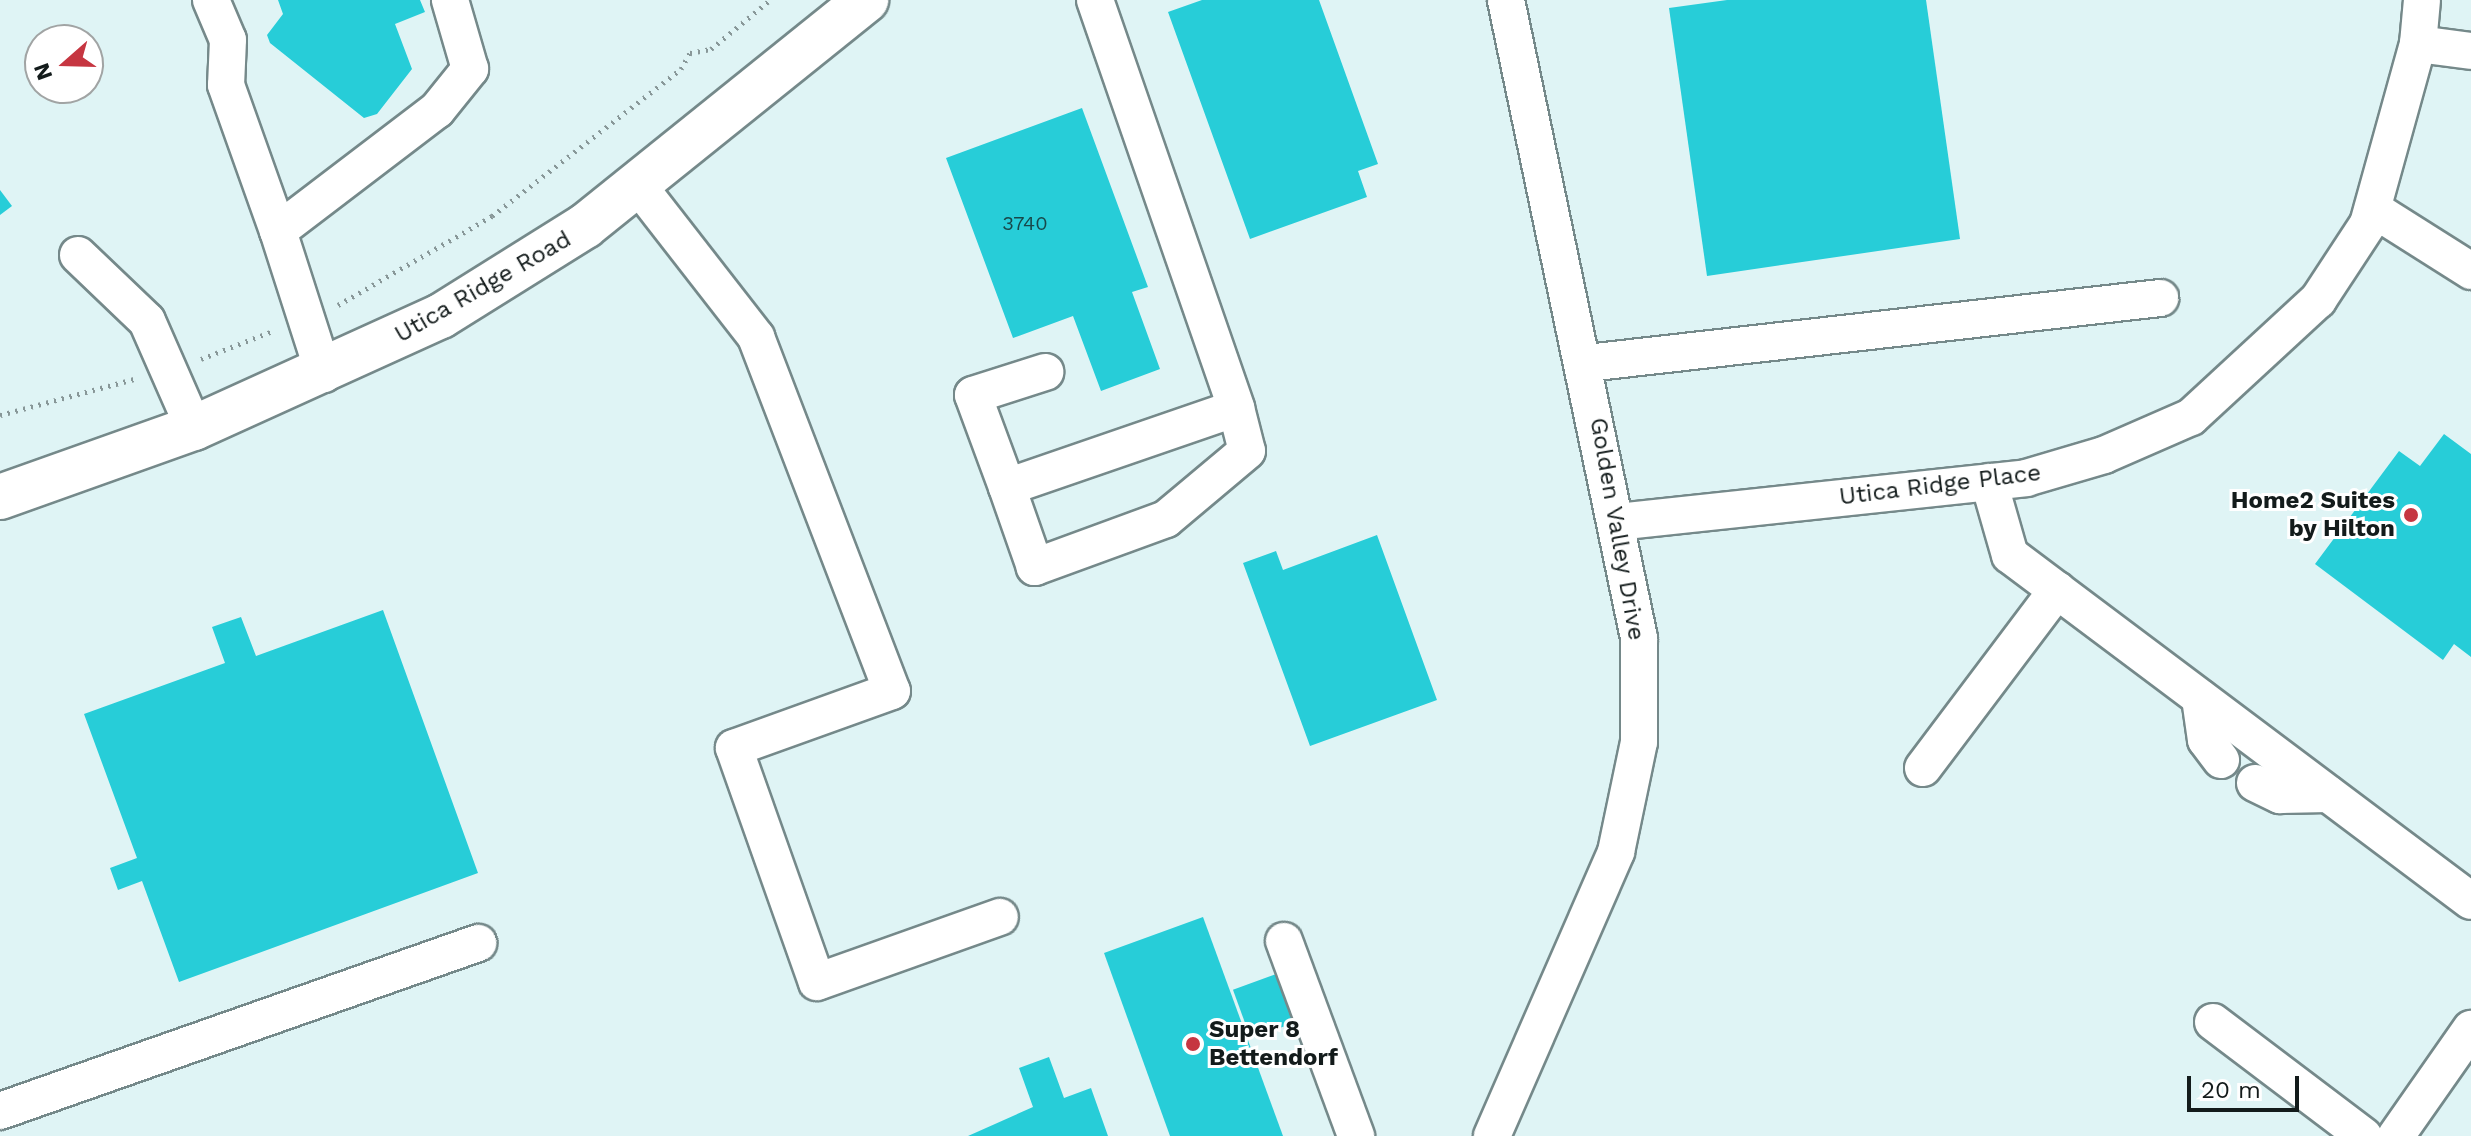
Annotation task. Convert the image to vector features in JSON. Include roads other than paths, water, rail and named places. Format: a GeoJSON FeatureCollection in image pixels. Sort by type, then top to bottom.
{"type":"FeatureCollection","features":[{"type":"Feature","properties":{"kind":"main road","name":"Utica Ridge Road"},"geometry":{"type":"LineString","coordinates":[[0,497],[194,428],[324,374],[441,316],[585,226],[845,7]]}},
{"type":"Feature","properties":{"kind":"street"},"geometry":{"type":"LineString","coordinates":[[211,0],[228,40],[226,85],[324,374]]}},
{"type":"Feature","properties":{"kind":"street"},"geometry":{"type":"LineString","coordinates":[[278,231],[437,110],[470,69],[450,0]]}},
{"type":"Feature","properties":{"kind":"street"},"geometry":{"type":"LineString","coordinates":[[1045,372],[973,395],[1035,567],[1166,519],[1247,451],[1236,408],[1095,0]]}},
{"type":"Feature","properties":{"kind":"street","name":"Golden Valley Drive"},"geometry":{"type":"LineString","coordinates":[[1492,1136],[1616,852],[1639,742],[1639,638],[1587,363],[1506,0]]}},
{"type":"Feature","properties":{"kind":"street","name":"Utica Ridge Place"},"geometry":{"type":"LineString","coordinates":[[1617,522],[1989,482],[2104,455],[2191,417],[2318,300],[2373,209],[2418,44],[2422,0]]}},
{"type":"Feature","properties":{"kind":"street"},"geometry":{"type":"LineString","coordinates":[[2418,44],[2471,51]]}},
{"type":"Feature","properties":{"kind":"street"},"geometry":{"type":"LineString","coordinates":[[637,184],[756,337],[892,691],[734,748],[817,982],[1000,917]]}},
{"type":"Feature","properties":{"kind":"street"},"geometry":{"type":"LineString","coordinates":[[2373,209],[2471,271]]}},
{"type":"Feature","properties":{"kind":"street"},"geometry":{"type":"LineString","coordinates":[[78,255],[147,321],[194,428]]}},
{"type":"Feature","properties":{"kind":"street"},"geometry":{"type":"LineString","coordinates":[[1587,363],[2160,298]]}},
{"type":"Feature","properties":{"kind":"street"},"geometry":{"type":"LineString","coordinates":[[1007,487],[1236,408]]}},
{"type":"Feature","properties":{"kind":"street"},"geometry":{"type":"LineString","coordinates":[[1989,482],[2010,555],[2471,901]]}},
{"type":"Feature","properties":{"kind":"street"},"geometry":{"type":"LineString","coordinates":[[1923,768],[2057,590]]}},
{"type":"Feature","properties":{"kind":"street"},"geometry":{"type":"LineString","coordinates":[[2200,698],[2206,740],[2221,760]]}},
{"type":"Feature","properties":{"kind":"street"},"geometry":{"type":"LineString","coordinates":[[2255,783],[2280,795],[2328,794]]}},
{"type":"Feature","properties":{"kind":"street"},"geometry":{"type":"LineString","coordinates":[[1284,941],[1356,1136]]}},
{"type":"Feature","properties":{"kind":"street"},"geometry":{"type":"LineString","coordinates":[[0,1111],[478,943]]}},
{"type":"Feature","properties":{"kind":"street"},"geometry":{"type":"LineString","coordinates":[[2213,1022],[2364,1136]]}},
{"type":"Feature","properties":{"kind":"street"},"geometry":{"type":"LineString","coordinates":[[2396,1136],[2471,1029]]}},
{"type":"Feature","properties":{"kind":"place","name":"Home2 Suites by Hilton"},"geometry":{"type":"Point","coordinates":[2411,515]}},
{"type":"Feature","properties":{"kind":"place","name":"Super 8 Bettendorf"},"geometry":{"type":"Point","coordinates":[1193,1044]}}]}
